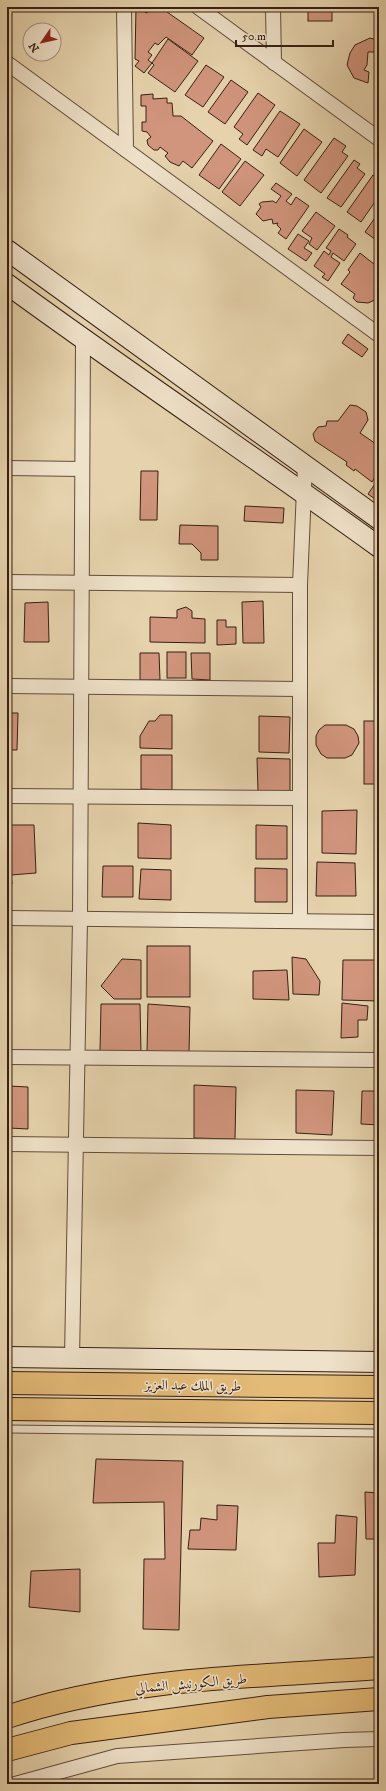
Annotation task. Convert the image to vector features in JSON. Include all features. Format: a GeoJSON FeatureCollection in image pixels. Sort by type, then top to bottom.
{"type":"FeatureCollection","features":[{"type":"Feature","properties":{"kind":"main road","name":"طريق الملك عبد العزيز"},"geometry":{"type":"LineString","coordinates":[[7,1383],[379,1387]]}},
{"type":"Feature","properties":{"kind":"main road","name":"طريق الملك عبد العزيز"},"geometry":{"type":"LineString","coordinates":[[7,1409],[379,1413]]}},
{"type":"Feature","properties":{"kind":"main road","name":"طريق الكورنيش الشمالي"},"geometry":{"type":"LineString","coordinates":[[7,1717],[39,1706],[152,1684],[379,1668]]}},
{"type":"Feature","properties":{"kind":"main road"},"geometry":{"type":"LineString","coordinates":[[7,1750],[71,1733],[268,1707],[379,1700]]}},
{"type":"Feature","properties":{"kind":"street"},"geometry":{"type":"LineString","coordinates":[[124,7],[126,150]]}},
{"type":"Feature","properties":{"kind":"street"},"geometry":{"type":"LineString","coordinates":[[198,7],[379,139]]}},
{"type":"Feature","properties":{"kind":"street"},"geometry":{"type":"LineString","coordinates":[[273,7],[274,63]]}},
{"type":"Feature","properties":{"kind":"street"},"geometry":{"type":"LineString","coordinates":[[7,63],[379,336]]}},
{"type":"Feature","properties":{"kind":"street"},"geometry":{"type":"LineString","coordinates":[[7,250],[379,519]]}},
{"type":"Feature","properties":{"kind":"street"},"geometry":{"type":"LineString","coordinates":[[7,284],[379,547]]}},
{"type":"Feature","properties":{"kind":"street"},"geometry":{"type":"LineString","coordinates":[[72,1358],[80,918],[83,339]]}},
{"type":"Feature","properties":{"kind":"street"},"geometry":{"type":"LineString","coordinates":[[300,921],[300,585],[305,465]]}},
{"type":"Feature","properties":{"kind":"street"},"geometry":{"type":"LineString","coordinates":[[7,468],[82,469]]}},
{"type":"Feature","properties":{"kind":"street"},"geometry":{"type":"LineString","coordinates":[[7,582],[82,584],[300,585]]}},
{"type":"Feature","properties":{"kind":"street"},"geometry":{"type":"LineString","coordinates":[[7,686],[300,689]]}},
{"type":"Feature","properties":{"kind":"street"},"geometry":{"type":"LineString","coordinates":[[7,796],[300,798]]}},
{"type":"Feature","properties":{"kind":"street"},"geometry":{"type":"LineString","coordinates":[[7,918],[379,922]]}},
{"type":"Feature","properties":{"kind":"street"},"geometry":{"type":"LineString","coordinates":[[7,1057],[379,1060]]}},
{"type":"Feature","properties":{"kind":"street"},"geometry":{"type":"LineString","coordinates":[[7,1144],[379,1148]]}},
{"type":"Feature","properties":{"kind":"street"},"geometry":{"type":"LineString","coordinates":[[7,1357],[379,1362]]}},
{"type":"Feature","properties":{"kind":"street"},"geometry":{"type":"LineString","coordinates":[[15,1784],[117,1756],[344,1740],[379,1740]]}},
{"type":"Feature","properties":{"kind":"lane"},"geometry":{"type":"LineString","coordinates":[[7,1429],[379,1433]]}},
{"type":"Feature","properties":{"kind":"building"},"geometry":{"type":"Polygon","coordinates":[[[136,7],[147,13],[151,7],[160,7],[204,38],[192,55],[166,37],[158,45],[155,43],[148,52],[152,55],[148,60],[152,63],[144,73],[135,66],[139,61],[135,59],[136,7]]]}},
{"type":"Feature","properties":{"kind":"building"},"geometry":{"type":"Polygon","coordinates":[[[308,7],[332,7],[332,21],[308,21],[308,7]]]}},
{"type":"Feature","properties":{"kind":"building"},"geometry":{"type":"Polygon","coordinates":[[[370,38],[377,40],[374,52],[368,52],[367,65],[364,70],[369,72],[368,83],[354,78],[347,65],[350,53],[355,45],[370,38]]]}},
{"type":"Feature","properties":{"kind":"building"},"geometry":{"type":"Polygon","coordinates":[[[168,39],[198,61],[175,92],[148,73],[154,65],[152,63],[168,39]]]}},
{"type":"Feature","properties":{"kind":"building"},"geometry":{"type":"Polygon","coordinates":[[[206,65],[224,77],[203,107],[185,95],[206,65]]]}},
{"type":"Feature","properties":{"kind":"building"},"geometry":{"type":"Polygon","coordinates":[[[231,80],[248,92],[225,124],[208,112],[231,80]]]}},
{"type":"Feature","properties":{"kind":"building"},"geometry":{"type":"Polygon","coordinates":[[[258,93],[275,105],[247,145],[239,139],[243,134],[234,127],[258,93]]]}},
{"type":"Feature","properties":{"kind":"building"},"geometry":{"type":"Polygon","coordinates":[[[153,94],[153,99],[167,98],[167,103],[172,103],[173,116],[181,116],[213,141],[192,168],[183,161],[179,166],[170,162],[165,156],[168,153],[160,147],[158,150],[154,150],[148,145],[147,140],[151,137],[147,132],[142,131],[142,122],[146,122],[146,106],[141,106],[141,95],[153,94]]]}},
{"type":"Feature","properties":{"kind":"building"},"geometry":{"type":"Polygon","coordinates":[[[280,111],[300,124],[278,157],[266,149],[262,156],[253,150],[280,111]]]}},
{"type":"Feature","properties":{"kind":"building"},"geometry":{"type":"Polygon","coordinates":[[[304,129],[322,142],[297,176],[280,163],[304,129]]]}},
{"type":"Feature","properties":{"kind":"building"},"geometry":{"type":"Polygon","coordinates":[[[334,138],[346,146],[342,152],[348,156],[321,193],[304,180],[334,138]]]}},
{"type":"Feature","properties":{"kind":"building"},"geometry":{"type":"Polygon","coordinates":[[[221,144],[241,159],[219,189],[199,175],[221,144]]]}},
{"type":"Feature","properties":{"kind":"building"},"geometry":{"type":"Polygon","coordinates":[[[354,160],[360,164],[357,168],[365,174],[341,207],[327,198],[354,160]]]}},
{"type":"Feature","properties":{"kind":"building"},"geometry":{"type":"Polygon","coordinates":[[[245,161],[264,175],[240,206],[222,192],[245,161]]]}},
{"type":"Feature","properties":{"kind":"building"},"geometry":{"type":"Polygon","coordinates":[[[373,175],[379,179],[377,183],[379,184],[379,196],[361,222],[347,212],[373,175]]]}},
{"type":"Feature","properties":{"kind":"building"},"geometry":{"type":"Polygon","coordinates":[[[276,183],[292,194],[286,201],[291,205],[296,197],[309,206],[286,239],[278,233],[281,229],[277,225],[278,223],[273,224],[272,219],[263,221],[256,214],[261,207],[259,204],[262,202],[273,201],[276,203],[281,196],[271,189],[276,183]]]}},
{"type":"Feature","properties":{"kind":"building"},"geometry":{"type":"Polygon","coordinates":[[[316,212],[335,226],[317,250],[309,244],[312,238],[302,231],[316,212]]]}},
{"type":"Feature","properties":{"kind":"building"},"geometry":{"type":"Polygon","coordinates":[[[379,212],[379,242],[365,232],[379,212]]]}},
{"type":"Feature","properties":{"kind":"building"},"geometry":{"type":"Polygon","coordinates":[[[339,229],[348,235],[347,237],[356,244],[344,261],[333,253],[331,257],[340,263],[328,281],[322,277],[325,274],[314,266],[324,251],[329,255],[331,251],[326,248],[339,229]]]}},
{"type":"Feature","properties":{"kind":"building"},"geometry":{"type":"Polygon","coordinates":[[[298,234],[309,241],[304,248],[312,253],[306,261],[288,249],[298,234]]]}},
{"type":"Feature","properties":{"kind":"building"},"geometry":{"type":"Polygon","coordinates":[[[360,253],[379,268],[379,298],[368,303],[357,302],[353,298],[355,294],[341,284],[350,272],[348,270],[360,253]]]}},
{"type":"Feature","properties":{"kind":"building"},"geometry":{"type":"Polygon","coordinates":[[[348,334],[368,349],[362,357],[342,343],[348,334]]]}},
{"type":"Feature","properties":{"kind":"building"},"geometry":{"type":"Polygon","coordinates":[[[350,405],[357,406],[366,412],[368,420],[360,433],[379,446],[379,471],[372,482],[355,469],[354,471],[346,465],[347,462],[315,441],[313,434],[318,427],[326,426],[327,421],[338,421],[350,405]]]}},
{"type":"Feature","properties":{"kind":"building"},"geometry":{"type":"Polygon","coordinates":[[[141,471],[158,471],[157,520],[140,520],[141,471]]]}},
{"type":"Feature","properties":{"kind":"building"},"geometry":{"type":"Polygon","coordinates":[[[379,478],[379,502],[368,494],[379,478]]]}},
{"type":"Feature","properties":{"kind":"building"},"geometry":{"type":"Polygon","coordinates":[[[245,506],[284,508],[283,523],[244,521],[245,506]]]}},
{"type":"Feature","properties":{"kind":"building"},"geometry":{"type":"Polygon","coordinates":[[[180,525],[218,526],[218,560],[201,560],[201,553],[192,544],[179,544],[180,525]]]}},
{"type":"Feature","properties":{"kind":"building"},"geometry":{"type":"Polygon","coordinates":[[[263,601],[264,643],[243,643],[242,602],[263,601]]]}},
{"type":"Feature","properties":{"kind":"building"},"geometry":{"type":"Polygon","coordinates":[[[48,602],[49,642],[24,642],[25,603],[48,602]]]}},
{"type":"Feature","properties":{"kind":"building"},"geometry":{"type":"Polygon","coordinates":[[[186,607],[192,611],[192,618],[205,619],[205,643],[150,642],[150,617],[177,618],[177,610],[186,607]]]}},
{"type":"Feature","properties":{"kind":"building"},"geometry":{"type":"Polygon","coordinates":[[[217,620],[226,620],[226,627],[236,627],[236,644],[217,645],[217,620]]]}},
{"type":"Feature","properties":{"kind":"building"},"geometry":{"type":"Polygon","coordinates":[[[167,652],[186,652],[186,678],[167,678],[167,652]]]}},
{"type":"Feature","properties":{"kind":"building"},"geometry":{"type":"Polygon","coordinates":[[[140,653],[159,653],[160,680],[140,680],[140,653]]]}},
{"type":"Feature","properties":{"kind":"building"},"geometry":{"type":"Polygon","coordinates":[[[191,653],[210,653],[210,680],[192,679],[191,653]]]}},
{"type":"Feature","properties":{"kind":"building"},"geometry":{"type":"Polygon","coordinates":[[[7,713],[18,713],[17,750],[7,750],[7,713]]]}},
{"type":"Feature","properties":{"kind":"building"},"geometry":{"type":"Polygon","coordinates":[[[160,715],[172,715],[172,749],[140,748],[140,736],[149,721],[155,721],[160,715]]]}},
{"type":"Feature","properties":{"kind":"building"},"geometry":{"type":"Polygon","coordinates":[[[259,716],[290,717],[289,753],[259,752],[259,716]]]}},
{"type":"Feature","properties":{"kind":"building"},"geometry":{"type":"Polygon","coordinates":[[[364,721],[379,721],[379,784],[364,784],[364,721]]]}},
{"type":"Feature","properties":{"kind":"building"},"geometry":{"type":"Polygon","coordinates":[[[325,725],[346,725],[354,729],[358,736],[359,743],[352,755],[345,758],[327,758],[321,754],[316,745],[316,736],[319,730],[325,725]]]}},
{"type":"Feature","properties":{"kind":"building"},"geometry":{"type":"Polygon","coordinates":[[[141,755],[172,755],[172,790],[141,789],[141,755]]]}},
{"type":"Feature","properties":{"kind":"building"},"geometry":{"type":"Polygon","coordinates":[[[257,758],[290,759],[290,793],[258,792],[257,758]]]}},
{"type":"Feature","properties":{"kind":"building"},"geometry":{"type":"Polygon","coordinates":[[[357,810],[356,854],[322,853],[322,811],[357,810]]]}},
{"type":"Feature","properties":{"kind":"building"},"geometry":{"type":"Polygon","coordinates":[[[138,823],[171,825],[171,859],[138,858],[138,823]]]}},
{"type":"Feature","properties":{"kind":"building"},"geometry":{"type":"Polygon","coordinates":[[[7,825],[34,825],[36,873],[11,875],[12,884],[7,888],[7,825]]]}},
{"type":"Feature","properties":{"kind":"building"},"geometry":{"type":"Polygon","coordinates":[[[256,825],[287,826],[287,859],[256,859],[256,825]]]}},
{"type":"Feature","properties":{"kind":"building"},"geometry":{"type":"Polygon","coordinates":[[[317,862],[355,863],[356,896],[316,896],[317,862]]]}},
{"type":"Feature","properties":{"kind":"building"},"geometry":{"type":"Polygon","coordinates":[[[103,866],[133,866],[133,897],[102,897],[103,866]]]}},
{"type":"Feature","properties":{"kind":"building"},"geometry":{"type":"Polygon","coordinates":[[[255,868],[287,869],[287,902],[255,902],[255,868]]]}},
{"type":"Feature","properties":{"kind":"building"},"geometry":{"type":"Polygon","coordinates":[[[141,869],[171,870],[171,900],[139,899],[141,869]]]}},
{"type":"Feature","properties":{"kind":"building"},"geometry":{"type":"Polygon","coordinates":[[[147,946],[190,946],[190,997],[147,997],[147,946]]]}},
{"type":"Feature","properties":{"kind":"building"},"geometry":{"type":"Polygon","coordinates":[[[292,957],[306,959],[320,981],[319,995],[293,994],[292,957]]]}},
{"type":"Feature","properties":{"kind":"building"},"geometry":{"type":"Polygon","coordinates":[[[122,959],[141,960],[141,999],[114,999],[101,986],[122,959]]]}},
{"type":"Feature","properties":{"kind":"building"},"geometry":{"type":"Polygon","coordinates":[[[343,960],[379,960],[379,1001],[342,1000],[343,960]]]}},
{"type":"Feature","properties":{"kind":"building"},"geometry":{"type":"Polygon","coordinates":[[[287,970],[289,1000],[253,999],[253,971],[287,970]]]}},
{"type":"Feature","properties":{"kind":"building"},"geometry":{"type":"Polygon","coordinates":[[[342,1003],[368,1006],[367,1020],[358,1020],[358,1037],[341,1038],[342,1003]]]}},
{"type":"Feature","properties":{"kind":"building"},"geometry":{"type":"Polygon","coordinates":[[[101,1004],[140,1004],[141,1053],[100,1052],[101,1004]]]}},
{"type":"Feature","properties":{"kind":"building"},"geometry":{"type":"Polygon","coordinates":[[[148,1004],[190,1007],[189,1054],[147,1052],[148,1004]]]}},
{"type":"Feature","properties":{"kind":"building"},"geometry":{"type":"Polygon","coordinates":[[[194,1085],[236,1087],[235,1139],[194,1138],[194,1085]]]}},
{"type":"Feature","properties":{"kind":"building"},"geometry":{"type":"Polygon","coordinates":[[[9,1086],[28,1087],[28,1129],[9,1128],[9,1086]]]}},
{"type":"Feature","properties":{"kind":"building"},"geometry":{"type":"Polygon","coordinates":[[[296,1090],[334,1091],[332,1135],[296,1133],[296,1090]]]}},
{"type":"Feature","properties":{"kind":"building"},"geometry":{"type":"Polygon","coordinates":[[[362,1091],[379,1091],[379,1125],[361,1124],[362,1091]]]}},
{"type":"Feature","properties":{"kind":"building"},"geometry":{"type":"Polygon","coordinates":[[[96,1459],[183,1461],[179,1630],[143,1629],[144,1559],[165,1559],[164,1502],[93,1503],[96,1459]]]}},
{"type":"Feature","properties":{"kind":"building"},"geometry":{"type":"Polygon","coordinates":[[[365,1492],[379,1493],[379,1539],[366,1539],[365,1492]]]}},
{"type":"Feature","properties":{"kind":"building"},"geometry":{"type":"Polygon","coordinates":[[[217,1505],[238,1506],[236,1550],[188,1549],[190,1530],[200,1530],[201,1518],[217,1520],[217,1505]]]}},
{"type":"Feature","properties":{"kind":"building"},"geometry":{"type":"Polygon","coordinates":[[[336,1515],[357,1517],[355,1575],[319,1577],[318,1543],[335,1543],[336,1515]]]}},
{"type":"Feature","properties":{"kind":"building"},"geometry":{"type":"Polygon","coordinates":[[[80,1569],[80,1612],[29,1607],[31,1571],[80,1569]]]}}]}
